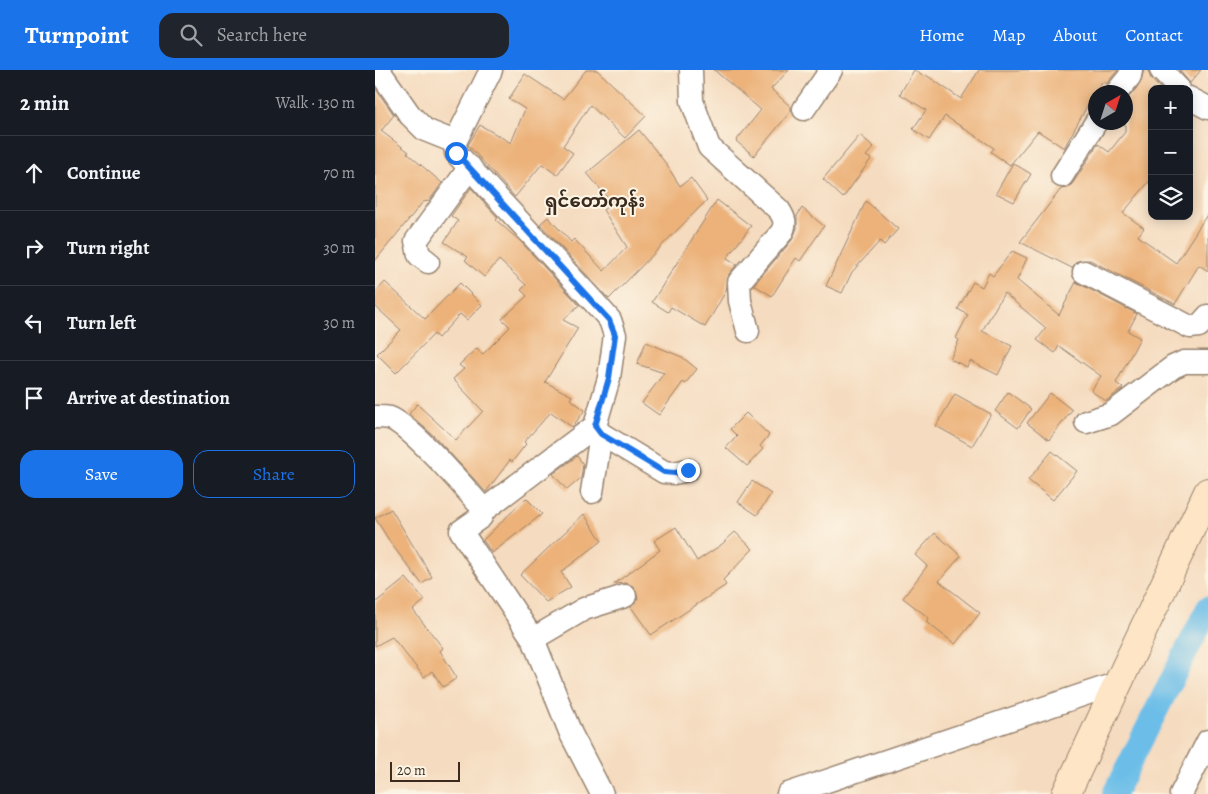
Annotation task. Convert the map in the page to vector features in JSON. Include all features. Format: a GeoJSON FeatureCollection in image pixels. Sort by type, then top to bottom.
{"type":"FeatureCollection","features":[{"type":"Feature","properties":{"kind":"street"},"geometry":{"type":"LineString","coordinates":[[491,70],[455,142],[456,153],[609,320],[615,335],[609,378],[598,430],[592,492]]}},
{"type":"Feature","properties":{"kind":"street"},"geometry":{"type":"LineString","coordinates":[[691,70],[692,101],[709,148],[779,210],[785,218],[786,224],[782,232],[739,282],[739,301],[748,330]]}},
{"type":"Feature","properties":{"kind":"street"},"geometry":{"type":"LineString","coordinates":[[804,109],[831,70]]}},
{"type":"Feature","properties":{"kind":"street"},"geometry":{"type":"LineString","coordinates":[[1123,85],[1130,76],[1131,70]]}},
{"type":"Feature","properties":{"kind":"street"},"geometry":{"type":"LineString","coordinates":[[1161,70],[1175,85]]}},
{"type":"Feature","properties":{"kind":"street"},"geometry":{"type":"LineString","coordinates":[[380,72],[410,115],[425,130],[455,142]]}},
{"type":"Feature","properties":{"kind":"street"},"geometry":{"type":"LineString","coordinates":[[1193,100],[1208,108]]}},
{"type":"Feature","properties":{"kind":"street"},"geometry":{"type":"LineString","coordinates":[[1062,176],[1091,130]]}},
{"type":"Feature","properties":{"kind":"street"},"geometry":{"type":"LineString","coordinates":[[428,262],[419,255],[416,241],[470,167]]}},
{"type":"Feature","properties":{"kind":"street"},"geometry":{"type":"LineString","coordinates":[[1085,272],[1190,327],[1199,326],[1208,316]]}},
{"type":"Feature","properties":{"kind":"street"},"geometry":{"type":"LineString","coordinates":[[1086,422],[1111,414],[1173,367],[1184,362],[1208,362]]}},
{"type":"Feature","properties":{"kind":"street"},"geometry":{"type":"LineString","coordinates":[[375,416],[389,418],[404,428],[484,510]]}},
{"type":"Feature","properties":{"kind":"street"},"geometry":{"type":"LineString","coordinates":[[598,430],[664,472],[675,473],[688,470]]}},
{"type":"Feature","properties":{"kind":"street"},"geometry":{"type":"LineString","coordinates":[[598,430],[484,510],[481,517],[461,532],[533,639],[571,734],[602,794]]}},
{"type":"Feature","properties":{"kind":"street"},"geometry":{"type":"LineString","coordinates":[[1066,794],[1208,492]]}},
{"type":"Feature","properties":{"kind":"street"},"geometry":{"type":"LineString","coordinates":[[533,639],[584,609],[625,596]]}},
{"type":"Feature","properties":{"kind":"street"},"geometry":{"type":"LineString","coordinates":[[792,793],[1118,683]]}},
{"type":"Feature","properties":{"kind":"street"},"geometry":{"type":"LineString","coordinates":[[1181,794],[1208,741]]}},
{"type":"Feature","properties":{"kind":"building"},"geometry":{"type":"Polygon","coordinates":[[[586,70],[597,70],[646,116],[625,138],[590,105],[563,146],[573,153],[557,175],[542,164],[515,197],[468,145],[480,125],[511,143],[525,109],[509,99],[525,74],[563,99],[586,70]]]}},
{"type":"Feature","properties":{"kind":"building"},"geometry":{"type":"Polygon","coordinates":[[[714,70],[789,70],[771,89],[791,107],[791,111],[754,156],[736,141],[761,110],[714,70]]]}},
{"type":"Feature","properties":{"kind":"building"},"geometry":{"type":"Polygon","coordinates":[[[914,70],[924,77],[926,75],[961,99],[979,70],[1118,70],[1106,84],[1103,82],[1101,85],[1088,85],[1088,105],[1064,148],[1038,131],[1010,165],[991,152],[994,148],[945,116],[929,140],[913,129],[926,110],[900,94],[914,70]]]}},
{"type":"Feature","properties":{"kind":"building"},"geometry":{"type":"Polygon","coordinates":[[[1144,70],[1148,70],[1151,79],[1157,85],[1148,85],[1148,183],[1123,213],[1144,228],[1138,236],[1176,263],[1208,213],[1208,271],[1199,265],[1175,304],[1090,260],[1077,261],[1072,268],[1020,242],[1061,189],[1068,188],[1073,183],[1098,144],[1109,152],[1125,130],[1133,130],[1133,92],[1140,84],[1144,70]]]}},
{"type":"Feature","properties":{"kind":"building"},"geometry":{"type":"Polygon","coordinates":[[[1179,70],[1201,70],[1190,83],[1179,70]]]}},
{"type":"Feature","properties":{"kind":"building"},"geometry":{"type":"Polygon","coordinates":[[[375,88],[394,115],[381,131],[409,152],[407,153],[442,183],[429,201],[423,202],[375,261],[375,88]]]}},
{"type":"Feature","properties":{"kind":"building"},"geometry":{"type":"Polygon","coordinates":[[[639,130],[664,161],[680,186],[691,178],[707,200],[609,299],[540,224],[548,217],[571,242],[574,239],[604,271],[627,247],[603,210],[612,203],[587,173],[639,130]]]}},
{"type":"Feature","properties":{"kind":"building"},"geometry":{"type":"Polygon","coordinates":[[[860,135],[874,147],[866,156],[871,159],[843,198],[823,179],[860,135]]]}},
{"type":"Feature","properties":{"kind":"building"},"geometry":{"type":"Polygon","coordinates":[[[1013,163],[1031,174],[1014,202],[996,193],[1013,163]]]}},
{"type":"Feature","properties":{"kind":"building"},"geometry":{"type":"Polygon","coordinates":[[[471,188],[498,218],[496,220],[521,242],[579,305],[563,320],[578,328],[545,382],[572,396],[570,399],[585,410],[572,427],[551,412],[524,442],[526,444],[512,462],[510,460],[486,492],[434,436],[409,414],[417,404],[456,440],[483,411],[453,379],[464,369],[459,365],[477,348],[483,354],[510,327],[502,319],[527,296],[521,290],[526,285],[499,260],[484,277],[465,260],[468,257],[444,242],[458,221],[451,216],[471,188]]]}},
{"type":"Feature","properties":{"kind":"building"},"geometry":{"type":"Polygon","coordinates":[[[717,200],[751,226],[727,258],[737,264],[729,274],[726,291],[705,327],[671,307],[668,312],[652,302],[717,200]]]}},
{"type":"Feature","properties":{"kind":"building"},"geometry":{"type":"Polygon","coordinates":[[[866,201],[898,229],[884,245],[880,241],[852,272],[842,293],[826,286],[866,201]]]}},
{"type":"Feature","properties":{"kind":"building"},"geometry":{"type":"Polygon","coordinates":[[[802,208],[824,226],[800,261],[796,258],[772,296],[754,285],[752,288],[752,287],[792,240],[797,228],[797,216],[802,208]]]}},
{"type":"Feature","properties":{"kind":"building"},"geometry":{"type":"Polygon","coordinates":[[[1012,251],[1027,258],[1017,280],[1059,315],[1076,282],[1137,314],[1128,331],[1140,338],[1116,383],[1123,388],[1106,401],[1091,391],[1101,376],[1059,346],[1055,353],[1037,340],[1046,328],[1004,293],[982,331],[1012,346],[998,375],[970,361],[967,367],[950,359],[959,340],[956,338],[968,315],[958,309],[973,282],[982,287],[989,273],[993,276],[1012,251]]]}},
{"type":"Feature","properties":{"kind":"building"},"geometry":{"type":"Polygon","coordinates":[[[385,282],[425,319],[460,283],[482,305],[467,320],[460,314],[438,338],[434,334],[396,373],[377,354],[401,330],[375,306],[375,293],[385,282]]]}},
{"type":"Feature","properties":{"kind":"building"},"geometry":{"type":"Polygon","coordinates":[[[646,342],[682,357],[697,369],[685,384],[683,382],[659,415],[642,403],[664,373],[637,364],[646,342]]]}},
{"type":"Feature","properties":{"kind":"building"},"geometry":{"type":"Polygon","coordinates":[[[1008,392],[1031,409],[1018,428],[995,411],[1008,392]]]}},
{"type":"Feature","properties":{"kind":"building"},"geometry":{"type":"Polygon","coordinates":[[[1050,393],[1072,410],[1049,440],[1027,423],[1050,393]]]}},
{"type":"Feature","properties":{"kind":"building"},"geometry":{"type":"Polygon","coordinates":[[[955,394],[991,414],[972,446],[936,426],[955,394]]]}},
{"type":"Feature","properties":{"kind":"building"},"geometry":{"type":"Polygon","coordinates":[[[746,413],[769,435],[760,446],[763,449],[747,466],[726,448],[737,436],[730,429],[746,413]]]}},
{"type":"Feature","properties":{"kind":"building"},"geometry":{"type":"Polygon","coordinates":[[[1052,451],[1077,471],[1053,500],[1028,480],[1052,451]]]}},
{"type":"Feature","properties":{"kind":"building"},"geometry":{"type":"Polygon","coordinates":[[[577,456],[583,464],[581,478],[567,490],[553,474],[577,456]]]}},
{"type":"Feature","properties":{"kind":"building"},"geometry":{"type":"Polygon","coordinates":[[[752,481],[771,494],[757,515],[738,502],[752,481]]]}},
{"type":"Feature","properties":{"kind":"building"},"geometry":{"type":"Polygon","coordinates":[[[526,498],[542,514],[492,553],[483,540],[526,498]]]}},
{"type":"Feature","properties":{"kind":"building"},"geometry":{"type":"Polygon","coordinates":[[[391,509],[432,577],[422,584],[392,545],[375,518],[391,509]]]}},
{"type":"Feature","properties":{"kind":"building"},"geometry":{"type":"Polygon","coordinates":[[[584,514],[602,541],[561,572],[571,587],[546,602],[520,575],[584,514]]]}},
{"type":"Feature","properties":{"kind":"building"},"geometry":{"type":"Polygon","coordinates":[[[676,527],[697,561],[721,545],[735,532],[753,549],[723,580],[726,585],[651,635],[631,607],[638,598],[634,587],[627,583],[614,584],[660,550],[654,541],[676,527]]]}},
{"type":"Feature","properties":{"kind":"building"},"geometry":{"type":"Polygon","coordinates":[[[935,533],[961,556],[939,581],[980,613],[955,644],[926,622],[929,618],[903,598],[927,566],[915,555],[935,533]]]}},
{"type":"Feature","properties":{"kind":"building"},"geometry":{"type":"Polygon","coordinates":[[[406,578],[425,600],[413,610],[443,648],[440,651],[457,678],[443,687],[432,671],[424,677],[392,637],[375,646],[375,603],[406,578]]]}},
{"type":"Feature","properties":{"kind":"waterway"},"geometry":{"type":"LineString","coordinates":[[1114,794],[1208,608]]}},
{"type":"Feature","properties":{"kind":"district","name":"ရှင်တော်ကုန်း"},"geometry":{"type":"Point","coordinates":[595,201]}},
{"type":"Feature","properties":{"kind":"route"},"geometry":{"type":"LineString","coordinates":[[456,153],[609,320],[615,335],[609,378],[595,426],[601,434],[664,472],[675,473],[688,470]]}}]}
